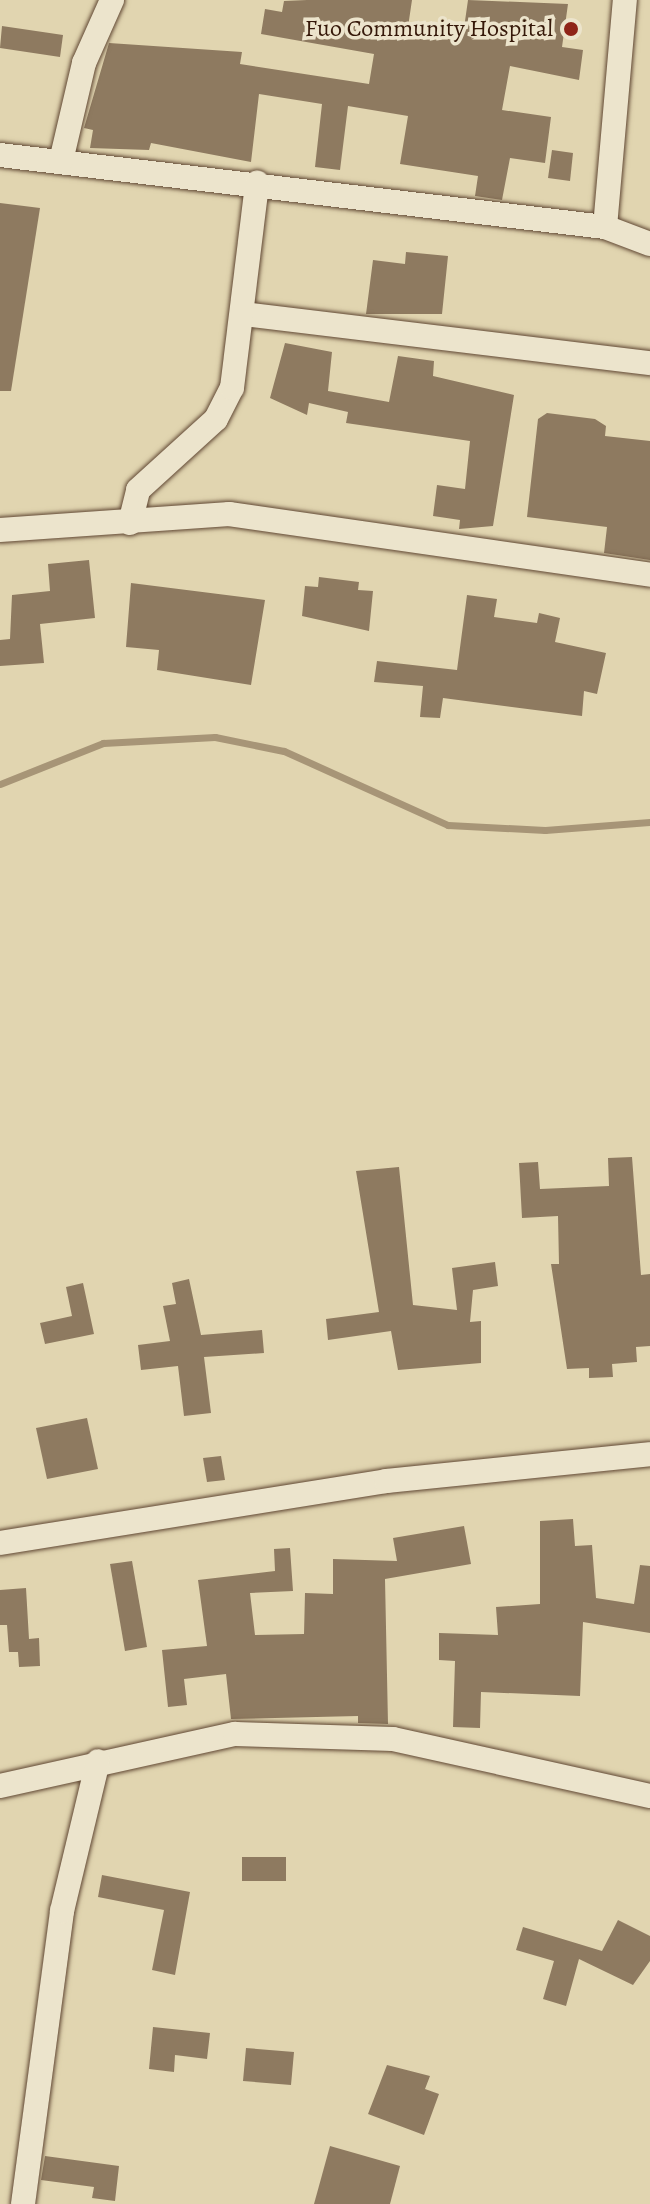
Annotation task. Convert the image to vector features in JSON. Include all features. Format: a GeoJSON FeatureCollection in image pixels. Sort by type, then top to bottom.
{"type":"FeatureCollection","features":[{"type":"Feature","properties":{"kind":"street"},"geometry":{"type":"LineString","coordinates":[[61,161],[84,63],[112,0]]}},
{"type":"Feature","properties":{"kind":"street"},"geometry":{"type":"LineString","coordinates":[[605,227],[625,0]]}},
{"type":"Feature","properties":{"kind":"street"},"geometry":{"type":"LineString","coordinates":[[0,155],[257,183],[605,227],[650,244]]}},
{"type":"Feature","properties":{"kind":"street"},"geometry":{"type":"LineString","coordinates":[[130,523],[138,490],[216,419],[239,368],[257,183]]}},
{"type":"Feature","properties":{"kind":"street"},"geometry":{"type":"LineString","coordinates":[[244,314],[650,363]]}},
{"type":"Feature","properties":{"kind":"street"},"geometry":{"type":"LineString","coordinates":[[0,530],[229,514],[650,575]]}},
{"type":"Feature","properties":{"kind":"street"},"geometry":{"type":"LineString","coordinates":[[0,1543],[386,1481],[650,1454]]}},
{"type":"Feature","properties":{"kind":"street"},"geometry":{"type":"LineString","coordinates":[[0,1786],[98,1761],[235,1734],[393,1739],[650,1796]]}},
{"type":"Feature","properties":{"kind":"street"},"geometry":{"type":"LineString","coordinates":[[23,2204],[59,1926],[98,1761]]}},
{"type":"Feature","properties":{"kind":"building"},"geometry":{"type":"Polygon","coordinates":[[[412,0],[408,27],[463,35],[468,0],[568,4],[562,47],[583,50],[579,80],[510,66],[502,110],[551,117],[545,163],[510,158],[502,200],[475,196],[478,176],[400,164],[408,116],[348,106],[340,170],[315,167],[322,104],[259,94],[251,162],[151,143],[149,150],[90,148],[93,130],[84,128],[109,43],[242,52],[240,64],[369,84],[374,54],[261,34],[265,9],[282,12],[284,1],[412,0]]]}},
{"type":"Feature","properties":{"kind":"building"},"geometry":{"type":"Polygon","coordinates":[[[2,26],[63,35],[60,57],[0,48],[2,26]]]}},
{"type":"Feature","properties":{"kind":"building"},"geometry":{"type":"Polygon","coordinates":[[[552,150],[573,153],[570,181],[548,178],[552,150]]]}},
{"type":"Feature","properties":{"kind":"building"},"geometry":{"type":"Polygon","coordinates":[[[0,203],[40,208],[11,391],[0,391],[0,203]]]}},
{"type":"Feature","properties":{"kind":"building"},"geometry":{"type":"Polygon","coordinates":[[[406,252],[448,256],[442,314],[366,314],[373,260],[405,264],[406,252]]]}},
{"type":"Feature","properties":{"kind":"building"},"geometry":{"type":"Polygon","coordinates":[[[285,343],[332,352],[328,391],[389,402],[398,356],[434,361],[433,376],[514,395],[493,526],[459,529],[460,520],[433,516],[437,485],[465,489],[470,441],[346,423],[348,412],[309,403],[307,415],[270,398],[285,343]]]}},
{"type":"Feature","properties":{"kind":"building"},"geometry":{"type":"Polygon","coordinates":[[[547,413],[595,419],[606,426],[605,436],[650,441],[650,560],[604,553],[607,527],[527,517],[538,419],[547,413]]]}},
{"type":"Feature","properties":{"kind":"building"},"geometry":{"type":"Polygon","coordinates":[[[89,560],[95,618],[40,624],[44,663],[0,666],[0,640],[10,639],[12,595],[50,591],[48,564],[89,560]]]}},
{"type":"Feature","properties":{"kind":"building"},"geometry":{"type":"Polygon","coordinates":[[[319,577],[359,582],[358,590],[373,591],[369,631],[302,616],[305,586],[318,587],[319,577]]]}},
{"type":"Feature","properties":{"kind":"building"},"geometry":{"type":"Polygon","coordinates":[[[131,583],[265,600],[251,685],[157,670],[159,650],[126,647],[131,583]]]}},
{"type":"Feature","properties":{"kind":"building"},"geometry":{"type":"Polygon","coordinates":[[[467,595],[497,599],[494,617],[537,623],[539,613],[560,618],[555,642],[606,653],[597,694],[584,691],[582,716],[443,698],[440,718],[420,717],[423,686],[374,682],[377,661],[457,670],[467,595]]]}},
{"type":"Feature","properties":{"kind":"building"},"geometry":{"type":"Polygon","coordinates":[[[632,1157],[641,1275],[650,1274],[650,1346],[636,1347],[637,1362],[612,1364],[613,1377],[589,1378],[589,1368],[567,1369],[551,1264],[559,1264],[558,1216],[522,1218],[519,1163],[538,1162],[540,1189],[609,1186],[608,1158],[632,1157]]]}},
{"type":"Feature","properties":{"kind":"building"},"geometry":{"type":"Polygon","coordinates":[[[399,1167],[413,1305],[457,1310],[452,1268],[495,1262],[498,1286],[473,1290],[470,1322],[481,1321],[481,1363],[398,1370],[391,1331],[328,1340],[326,1319],[379,1312],[356,1171],[399,1167]]]}},
{"type":"Feature","properties":{"kind":"building"},"geometry":{"type":"Polygon","coordinates":[[[189,1279],[201,1335],[262,1330],[264,1353],[204,1357],[211,1413],[184,1416],[178,1366],[141,1370],[138,1345],[170,1341],[163,1306],[176,1304],[172,1283],[189,1279]]]}},
{"type":"Feature","properties":{"kind":"building"},"geometry":{"type":"Polygon","coordinates":[[[83,1283],[94,1334],[45,1344],[40,1323],[72,1316],[66,1287],[83,1283]]]}},
{"type":"Feature","properties":{"kind":"building"},"geometry":{"type":"Polygon","coordinates":[[[87,1418],[98,1469],[47,1479],[36,1428],[87,1418]]]}},
{"type":"Feature","properties":{"kind":"building"},"geometry":{"type":"Polygon","coordinates":[[[221,1456],[225,1480],[207,1482],[203,1458],[221,1456]]]}},
{"type":"Feature","properties":{"kind":"building"},"geometry":{"type":"Polygon","coordinates":[[[573,1519],[575,1546],[592,1545],[596,1598],[634,1604],[640,1565],[650,1566],[650,1633],[583,1622],[580,1696],[481,1692],[480,1728],[453,1727],[455,1661],[439,1660],[439,1633],[498,1635],[496,1607],[540,1604],[540,1521],[573,1519]]]}},
{"type":"Feature","properties":{"kind":"building"},"geometry":{"type":"Polygon","coordinates":[[[464,1526],[471,1564],[385,1579],[388,1724],[358,1723],[358,1716],[231,1719],[226,1674],[184,1679],[187,1705],[168,1707],[162,1650],[207,1646],[198,1580],[275,1571],[274,1549],[290,1548],[293,1591],[250,1593],[255,1635],[304,1634],[305,1593],[333,1594],[333,1559],[397,1561],[393,1538],[464,1526]]]}},
{"type":"Feature","properties":{"kind":"building"},"geometry":{"type":"Polygon","coordinates":[[[132,1561],[147,1647],[125,1651],[110,1564],[132,1561]]]}},
{"type":"Feature","properties":{"kind":"building"},"geometry":{"type":"Polygon","coordinates":[[[26,1588],[29,1639],[39,1638],[40,1666],[19,1667],[18,1652],[9,1652],[7,1625],[0,1625],[0,1590],[26,1588]]]}},
{"type":"Feature","properties":{"kind":"building"},"geometry":{"type":"Polygon","coordinates":[[[242,1857],[286,1857],[286,1881],[242,1881],[242,1857]]]}},
{"type":"Feature","properties":{"kind":"building"},"geometry":{"type":"Polygon","coordinates":[[[102,1875],[190,1892],[175,1975],[152,1970],[164,1910],[98,1897],[102,1875]]]}},
{"type":"Feature","properties":{"kind":"building"},"geometry":{"type":"Polygon","coordinates":[[[618,1920],[650,1936],[650,1961],[633,1985],[579,1959],[566,2006],[543,1999],[554,1961],[516,1950],[523,1927],[602,1951],[618,1920]]]}},
{"type":"Feature","properties":{"kind":"building"},"geometry":{"type":"Polygon","coordinates":[[[153,2027],[210,2033],[207,2059],[175,2055],[174,2072],[149,2069],[153,2027]]]}},
{"type":"Feature","properties":{"kind":"building"},"geometry":{"type":"Polygon","coordinates":[[[246,2048],[294,2052],[291,2085],[243,2081],[246,2048]]]}},
{"type":"Feature","properties":{"kind":"building"},"geometry":{"type":"Polygon","coordinates":[[[387,2065],[430,2076],[425,2089],[439,2094],[424,2135],[368,2114],[387,2065]]]}},
{"type":"Feature","properties":{"kind":"building"},"geometry":{"type":"Polygon","coordinates":[[[330,2146],[400,2166],[390,2204],[314,2204],[330,2146]]]}},
{"type":"Feature","properties":{"kind":"building"},"geometry":{"type":"Polygon","coordinates":[[[45,2156],[119,2166],[115,2201],[92,2198],[94,2187],[41,2180],[45,2156]]]}},
{"type":"Feature","properties":{"kind":"waterway"},"geometry":{"type":"LineString","coordinates":[[0,784],[103,743],[215,737],[284,751],[448,825],[545,830],[650,822]]}},
{"type":"Feature","properties":{"kind":"place","name":"Fuo Community Hospital"},"geometry":{"type":"Point","coordinates":[571,29]}}]}
